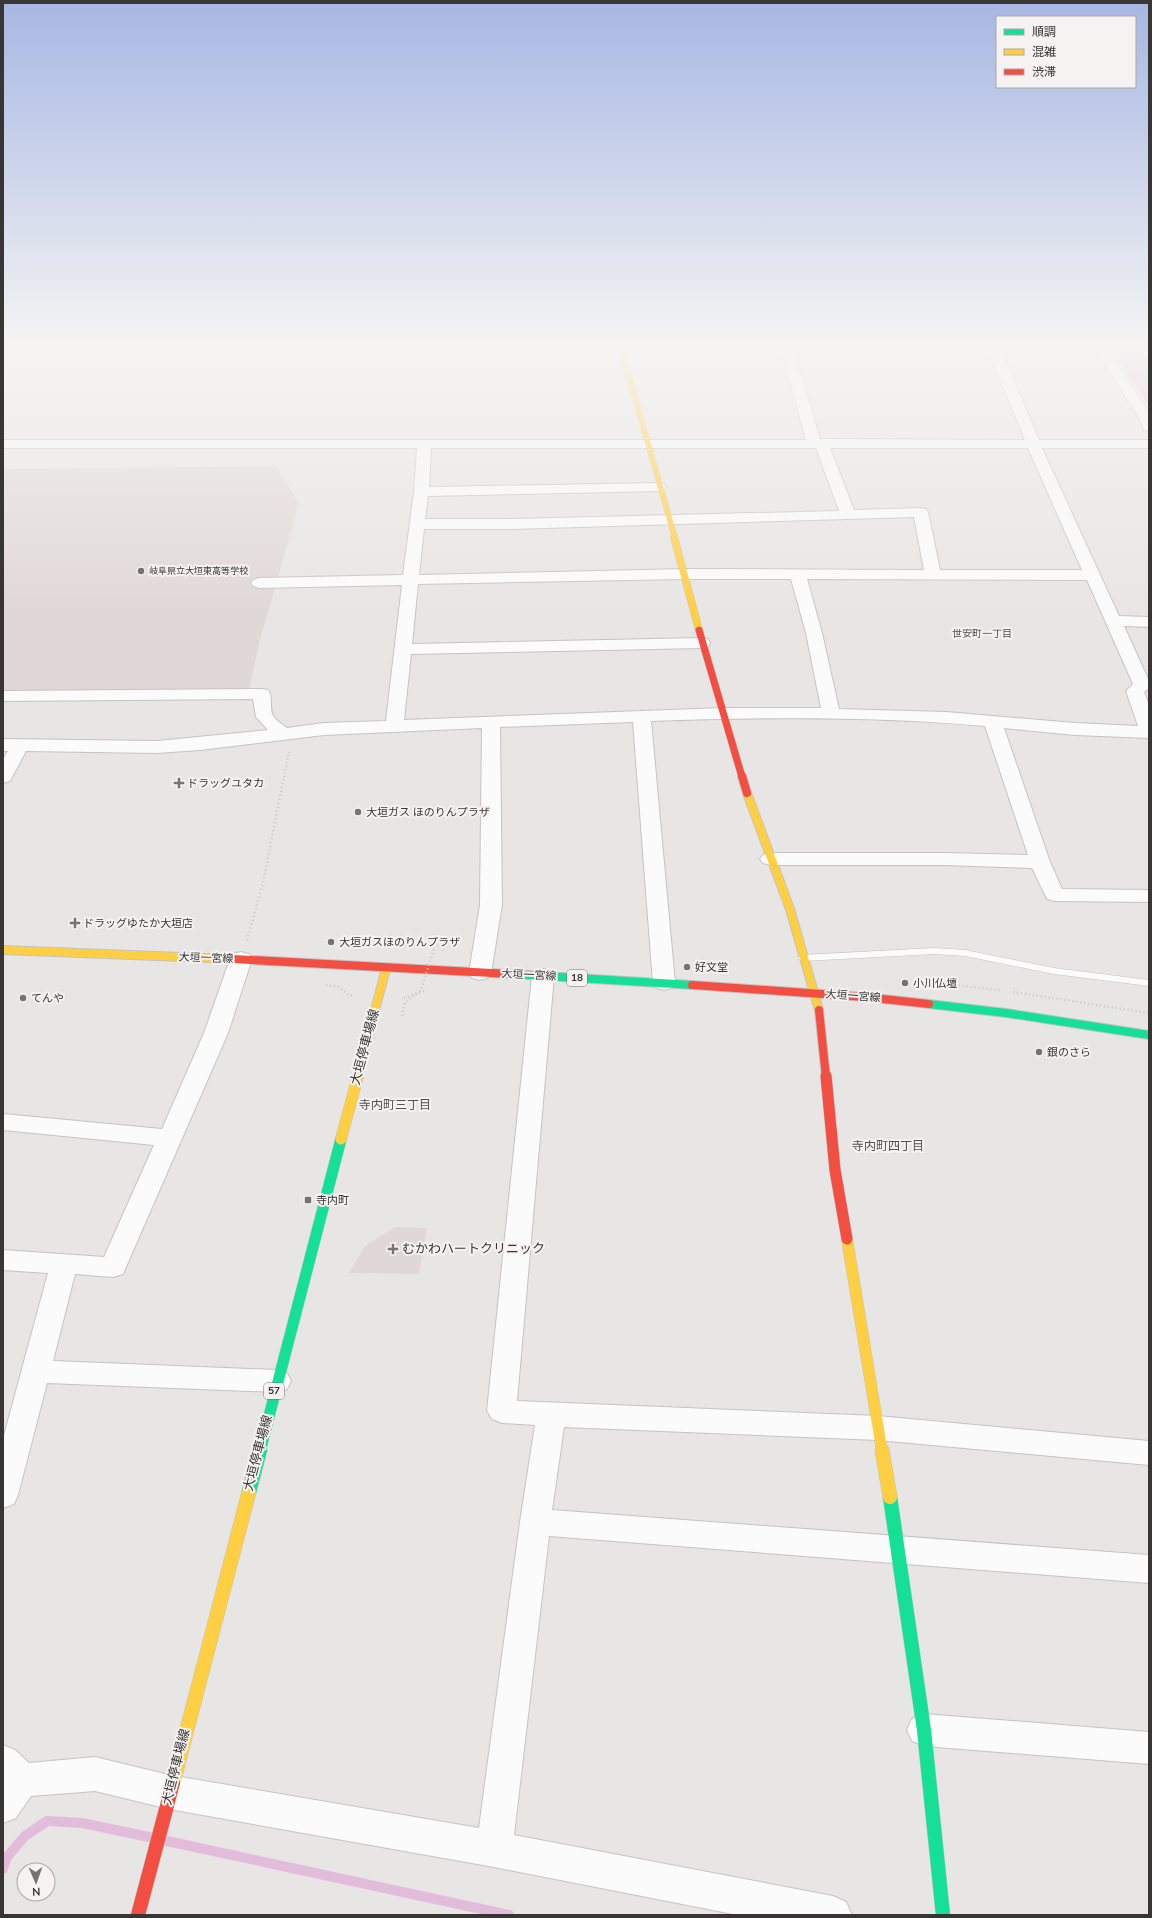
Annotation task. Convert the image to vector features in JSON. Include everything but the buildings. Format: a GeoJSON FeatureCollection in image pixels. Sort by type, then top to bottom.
{"type":"FeatureCollection","features":[{"type":"Feature","properties":{"kind":"street"},"geometry":{"type":"LineString","coordinates":[[646,435],[659,487],[685,574],[702,644],[770,859],[790,909],[813,994],[820,1014],[835,1170],[899,1550],[924,1730],[943,1915]]}},
{"type":"Feature","properties":{"kind":"street"},"geometry":{"type":"LineString","coordinates":[[814,435],[848,515]]}},
{"type":"Feature","properties":{"kind":"street"},"geometry":{"type":"LineString","coordinates":[[3,777],[11,745],[157,747],[200,744],[324,729],[642,718],[724,713],[946,717],[1075,729],[1149,731],[1135,691],[1142,685],[1029,435]]}},
{"type":"Feature","properties":{"kind":"street"},"geometry":{"type":"LineString","coordinates":[[3,444],[1149,444]]}},
{"type":"Feature","properties":{"kind":"street"},"geometry":{"type":"LineString","coordinates":[[394,727],[402,649],[418,524],[424,444]]}},
{"type":"Feature","properties":{"kind":"street"},"geometry":{"type":"LineString","coordinates":[[421,492],[659,487]]}},
{"type":"Feature","properties":{"kind":"street"},"geometry":{"type":"LineString","coordinates":[[418,524],[669,520],[921,512],[933,575]]}},
{"type":"Feature","properties":{"kind":"street"},"geometry":{"type":"LineString","coordinates":[[259,583],[411,581],[685,574],[797,573],[1092,575]]}},
{"type":"Feature","properties":{"kind":"street"},"geometry":{"type":"LineString","coordinates":[[797,573],[814,633],[831,714]]}},
{"type":"Feature","properties":{"kind":"street"},"geometry":{"type":"LineString","coordinates":[[1114,621],[1149,622]]}},
{"type":"Feature","properties":{"kind":"street"},"geometry":{"type":"LineString","coordinates":[[402,649],[702,644]]}},
{"type":"Feature","properties":{"kind":"street"},"geometry":{"type":"LineString","coordinates":[[3,696],[262,694],[261,712],[269,722],[282,733]]}},
{"type":"Feature","properties":{"kind":"street"},"geometry":{"type":"LineString","coordinates":[[642,718],[664,983]]}},
{"type":"Feature","properties":{"kind":"street"},"geometry":{"type":"LineString","coordinates":[[994,722],[1040,862],[1054,895],[1149,896]]}},
{"type":"Feature","properties":{"kind":"street"},"geometry":{"type":"LineString","coordinates":[[480,973],[491,904],[491,724]]}},
{"type":"Feature","properties":{"kind":"street"},"geometry":{"type":"LineString","coordinates":[[770,859],[944,859],[1040,862]]}},
{"type":"Feature","properties":{"kind":"street","name":"大垣一宮線"},"geometry":{"type":"LineString","coordinates":[[3,950],[247,950],[386,968],[664,983],[865,997],[1006,1013],[1149,1035]]}},
{"type":"Feature","properties":{"kind":"street"},"geometry":{"type":"LineString","coordinates":[[3,1260],[113,1267],[216,1033],[247,950]]}},
{"type":"Feature","properties":{"kind":"street","name":"大垣停車場線"},"geometry":{"type":"LineString","coordinates":[[138,1915],[166,1803],[386,968]]}},
{"type":"Feature","properties":{"kind":"street"},"geometry":{"type":"LineString","coordinates":[[543,976],[502,1410],[551,1415],[878,1428],[1149,1453]]}},
{"type":"Feature","properties":{"kind":"street"},"geometry":{"type":"LineString","coordinates":[[3,1122],[170,1138]]}},
{"type":"Feature","properties":{"kind":"street"},"geometry":{"type":"LineString","coordinates":[[3,1495],[64,1265]]}},
{"type":"Feature","properties":{"kind":"street"},"geometry":{"type":"LineString","coordinates":[[37,1371],[277,1381]]}},
{"type":"Feature","properties":{"kind":"street"},"geometry":{"type":"LineString","coordinates":[[494,1849],[535,1522],[551,1415]]}},
{"type":"Feature","properties":{"kind":"street"},"geometry":{"type":"LineString","coordinates":[[535,1522],[1149,1568]]}},
{"type":"Feature","properties":{"kind":"street"},"geometry":{"type":"LineString","coordinates":[[924,1730],[1149,1748]]}},
{"type":"Feature","properties":{"kind":"street"},"geometry":{"type":"LineString","coordinates":[[9,1783],[95,1774],[166,1803],[494,1849],[834,1915]]}},
{"type":"Feature","properties":{"kind":"lane"},"geometry":{"type":"LineString","coordinates":[[803,958],[934,951],[949,952],[989,958],[1054,971],[1107,979],[1149,983]]}},
{"type":"Feature","properties":{"kind":"path"},"geometry":{"type":"LineString","coordinates":[[247,950],[247,940],[264,883],[290,746],[288,736],[282,733]]}},
{"type":"Feature","properties":{"kind":"path"},"geometry":{"type":"LineString","coordinates":[[383,947],[389,948],[390,944],[441,946],[443,951],[484,952]]}},
{"type":"Feature","properties":{"kind":"path"},"geometry":{"type":"LineString","coordinates":[[402,1016],[405,1002],[421,990],[434,949]]}},
{"type":"Feature","properties":{"kind":"path"},"geometry":{"type":"LineString","coordinates":[[908,980],[1001,991]]}},
{"type":"Feature","properties":{"kind":"path"},"geometry":{"type":"LineString","coordinates":[[1009,992],[1149,1013]]}},
{"type":"Feature","properties":{"kind":"shaded area","name":"岐阜県立大垣東高等学校"},"geometry":{"type":"Polygon","coordinates":[[[277,466],[299,503],[260,640],[249,690],[3,692],[3,469],[277,466]]]}},
{"type":"Feature","properties":{"kind":"shaded area","name":"むかわハートクリニック"},"geometry":{"type":"Polygon","coordinates":[[[395,1227],[427,1228],[419,1274],[349,1273],[365,1246],[395,1227]]]}},
{"type":"Feature","properties":{"kind":"waterway"},"geometry":{"type":"LineString","coordinates":[[3,1869],[7,1857],[25,1836],[47,1821],[82,1823],[149,1837]]}},
{"type":"Feature","properties":{"kind":"waterway"},"geometry":{"type":"LineString","coordinates":[[167,1841],[509,1915]]}},
{"type":"Feature","properties":{"kind":"traffic: fast"},"geometry":{"type":"LineString","coordinates":[[512,974],[692,985]]}},
{"type":"Feature","properties":{"kind":"traffic: fast"},"geometry":{"type":"LineString","coordinates":[[929,1004],[1006,1013],[1149,1035]]}},
{"type":"Feature","properties":{"kind":"traffic: fast"},"geometry":{"type":"LineString","coordinates":[[249,1492],[341,1139]]}},
{"type":"Feature","properties":{"kind":"traffic: fast"},"geometry":{"type":"LineString","coordinates":[[890,1497],[924,1730],[943,1915]]}},
{"type":"Feature","properties":{"kind":"traffic: slow"},"geometry":{"type":"LineString","coordinates":[[645,435],[685,574],[699,630]]}},
{"type":"Feature","properties":{"kind":"traffic: slow"},"geometry":{"type":"LineString","coordinates":[[747,793],[770,859],[790,909],[819,1010]]}},
{"type":"Feature","properties":{"kind":"traffic: slow"},"geometry":{"type":"LineString","coordinates":[[3,950],[233,959]]}},
{"type":"Feature","properties":{"kind":"traffic: slow"},"geometry":{"type":"LineString","coordinates":[[341,1139],[386,969]]}},
{"type":"Feature","properties":{"kind":"traffic: slow"},"geometry":{"type":"LineString","coordinates":[[847,1239],[890,1497]]}},
{"type":"Feature","properties":{"kind":"traffic: slow"},"geometry":{"type":"LineString","coordinates":[[173,1783],[249,1492]]}},
{"type":"Feature","properties":{"kind":"traffic: jam"},"geometry":{"type":"LineString","coordinates":[[699,630],[747,793]]}},
{"type":"Feature","properties":{"kind":"traffic: jam"},"geometry":{"type":"LineString","coordinates":[[233,959],[512,974]]}},
{"type":"Feature","properties":{"kind":"traffic: jam"},"geometry":{"type":"LineString","coordinates":[[692,985],[865,997],[929,1004]]}},
{"type":"Feature","properties":{"kind":"traffic: jam"},"geometry":{"type":"LineString","coordinates":[[819,1010],[835,1170],[847,1239]]}},
{"type":"Feature","properties":{"kind":"traffic: jam"},"geometry":{"type":"LineString","coordinates":[[138,1915],[173,1783]]}},
{"type":"Feature","properties":{"kind":"place","name":"岐阜県立大垣東高等学校"},"geometry":{"type":"Point","coordinates":[141,571]}},
{"type":"Feature","properties":{"kind":"place","name":"ドラッグユタカ"},"geometry":{"type":"Point","coordinates":[179,783]}},
{"type":"Feature","properties":{"kind":"place","name":"大垣ガス ほのりんプラザ"},"geometry":{"type":"Point","coordinates":[358,812]}},
{"type":"Feature","properties":{"kind":"place","name":"ドラッグゆたか大垣店"},"geometry":{"type":"Point","coordinates":[75,923]}},
{"type":"Feature","properties":{"kind":"place","name":"大垣ガスほのりんプラザ"},"geometry":{"type":"Point","coordinates":[331,942]}},
{"type":"Feature","properties":{"kind":"place","name":"好文堂"},"geometry":{"type":"Point","coordinates":[687,967]}},
{"type":"Feature","properties":{"kind":"place","name":"小川仏壇"},"geometry":{"type":"Point","coordinates":[905,983]}},
{"type":"Feature","properties":{"kind":"place","name":"てんや"},"geometry":{"type":"Point","coordinates":[23,998]}},
{"type":"Feature","properties":{"kind":"place","name":"銀のさら"},"geometry":{"type":"Point","coordinates":[1039,1052]}},
{"type":"Feature","properties":{"kind":"place","name":"寺内町"},"geometry":{"type":"Point","coordinates":[308,1200]}},
{"type":"Feature","properties":{"kind":"place","name":"むかわハートクリニック"},"geometry":{"type":"Point","coordinates":[393,1249]}},
{"type":"Feature","properties":{"kind":"district","name":"世安町一丁目"},"geometry":{"type":"Point","coordinates":[982,634]}},
{"type":"Feature","properties":{"kind":"district","name":"寺内町三丁目"},"geometry":{"type":"Point","coordinates":[395,1105]}},
{"type":"Feature","properties":{"kind":"district","name":"寺内町四丁目"},"geometry":{"type":"Point","coordinates":[888,1146]}}]}
